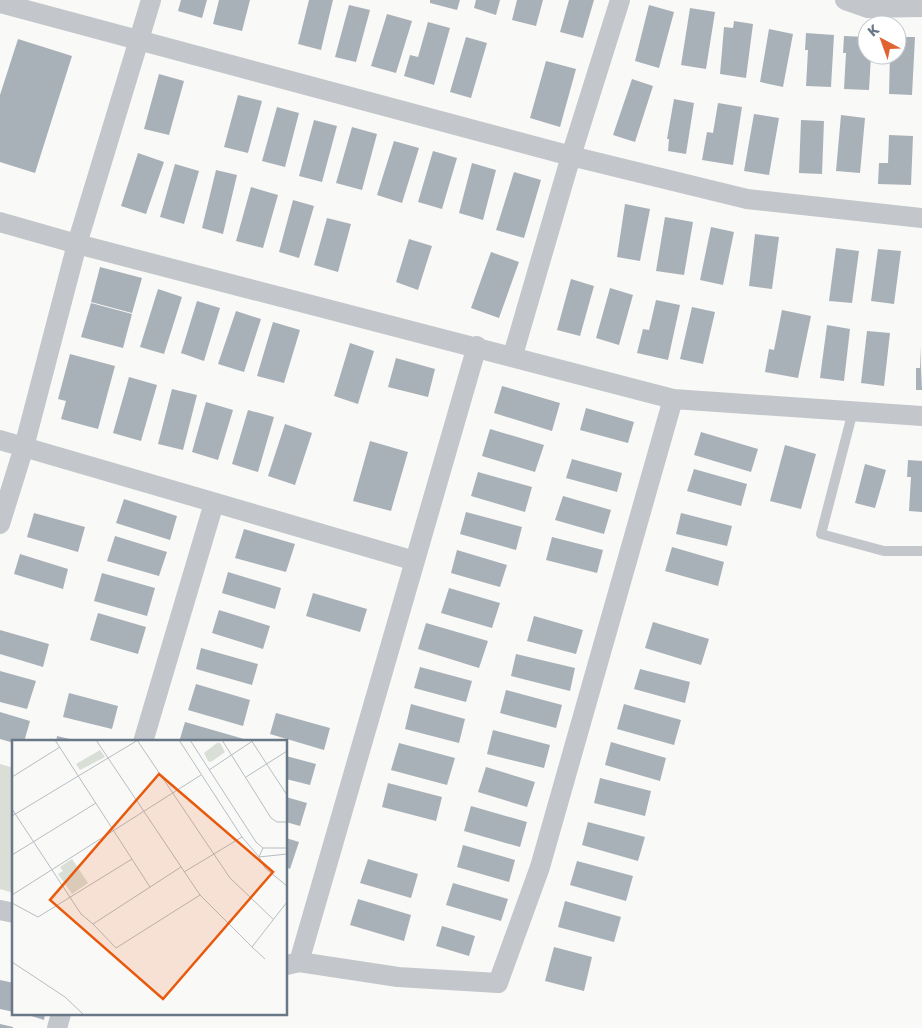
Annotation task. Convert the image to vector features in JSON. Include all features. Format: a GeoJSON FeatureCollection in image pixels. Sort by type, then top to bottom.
{"type":"FeatureCollection","features":[{"type":"Feature","properties":{"kind":"street"},"geometry":{"type":"LineString","coordinates":[[0,524],[24,447],[77,244],[151,0]]}},
{"type":"Feature","properties":{"kind":"street"},"geometry":{"type":"LineString","coordinates":[[513,355],[571,156],[620,0]]}},
{"type":"Feature","properties":{"kind":"street"},"geometry":{"type":"LineString","coordinates":[[846,0],[868,8],[922,7]]}},
{"type":"Feature","properties":{"kind":"street"},"geometry":{"type":"LineString","coordinates":[[0,3],[571,156],[747,199],[922,218]]}},
{"type":"Feature","properties":{"kind":"street"},"geometry":{"type":"LineString","coordinates":[[0,222],[77,244],[513,355],[673,399],[922,416]]}},
{"type":"Feature","properties":{"kind":"street"},"geometry":{"type":"LineString","coordinates":[[478,346],[293,964],[398,977],[498,983],[540,867],[673,399]]}},
{"type":"Feature","properties":{"kind":"street"},"geometry":{"type":"LineString","coordinates":[[0,440],[415,561]]}},
{"type":"Feature","properties":{"kind":"street"},"geometry":{"type":"LineString","coordinates":[[143,740],[214,503]]}},
{"type":"Feature","properties":{"kind":"lane"},"geometry":{"type":"LineString","coordinates":[[853,411],[821,534],[884,551],[922,551]]}},
{"type":"Feature","properties":{"kind":"shaded area"},"geometry":{"type":"Polygon","coordinates":[[[0,764],[12,767],[12,892],[0,889],[0,764]]]}},
{"type":"Feature","properties":{"kind":"building"},"geometry":{"type":"Polygon","coordinates":[[[181,0],[207,0],[202,18],[178,11],[181,0]]]}},
{"type":"Feature","properties":{"kind":"building"},"geometry":{"type":"Polygon","coordinates":[[[219,0],[250,0],[242,31],[213,24],[219,0]]]}},
{"type":"Feature","properties":{"kind":"building"},"geometry":{"type":"Polygon","coordinates":[[[309,0],[333,0],[321,50],[298,44],[309,0]]]}},
{"type":"Feature","properties":{"kind":"building"},"geometry":{"type":"Polygon","coordinates":[[[430,0],[460,0],[457,10],[430,3],[430,0]]]}},
{"type":"Feature","properties":{"kind":"building"},"geometry":{"type":"Polygon","coordinates":[[[476,0],[500,0],[496,15],[474,8],[476,0]]]}},
{"type":"Feature","properties":{"kind":"building"},"geometry":{"type":"Polygon","coordinates":[[[517,0],[543,0],[536,26],[512,20],[517,0]]]}},
{"type":"Feature","properties":{"kind":"building"},"geometry":{"type":"Polygon","coordinates":[[[569,0],[594,0],[583,38],[560,32],[569,0]]]}},
{"type":"Feature","properties":{"kind":"building"},"geometry":{"type":"Polygon","coordinates":[[[349,5],[370,10],[356,62],[335,57],[349,5]]]}},
{"type":"Feature","properties":{"kind":"building"},"geometry":{"type":"Polygon","coordinates":[[[649,5],[674,12],[659,68],[635,61],[649,5]]]}},
{"type":"Feature","properties":{"kind":"building"},"geometry":{"type":"Polygon","coordinates":[[[690,8],[715,12],[706,69],[681,65],[690,8]]]}},
{"type":"Feature","properties":{"kind":"building"},"geometry":{"type":"Polygon","coordinates":[[[387,14],[412,21],[396,73],[371,66],[387,14]]]}},
{"type":"Feature","properties":{"kind":"building"},"geometry":{"type":"Polygon","coordinates":[[[734,21],[753,24],[746,78],[720,74],[724,27],[733,28],[734,21]]]}},
{"type":"Feature","properties":{"kind":"building"},"geometry":{"type":"Polygon","coordinates":[[[428,22],[450,28],[434,85],[404,76],[410,55],[418,57],[428,22]]]}},
{"type":"Feature","properties":{"kind":"building"},"geometry":{"type":"Polygon","coordinates":[[[769,29],[793,34],[783,87],[760,82],[769,29]]]}},
{"type":"Feature","properties":{"kind":"building"},"geometry":{"type":"Polygon","coordinates":[[[806,33],[834,35],[831,87],[806,86],[808,50],[805,50],[806,33]]]}},
{"type":"Feature","properties":{"kind":"building"},"geometry":{"type":"Polygon","coordinates":[[[844,36],[857,37],[857,65],[870,65],[869,90],[844,89],[846,53],[843,53],[844,36]]]}},
{"type":"Feature","properties":{"kind":"building"},"geometry":{"type":"Polygon","coordinates":[[[466,37],[487,43],[471,98],[450,92],[466,37]]]}},
{"type":"Feature","properties":{"kind":"building"},"geometry":{"type":"Polygon","coordinates":[[[907,37],[915,37],[912,95],[889,94],[890,65],[907,65],[907,37]]]}},
{"type":"Feature","properties":{"kind":"building"},"geometry":{"type":"Polygon","coordinates":[[[18,39],[72,56],[35,173],[0,162],[0,95],[18,39]]]}},
{"type":"Feature","properties":{"kind":"building"},"geometry":{"type":"Polygon","coordinates":[[[546,61],[576,69],[560,127],[530,118],[546,61]]]}},
{"type":"Feature","properties":{"kind":"building"},"geometry":{"type":"Polygon","coordinates":[[[159,74],[184,81],[169,135],[144,129],[159,74]]]}},
{"type":"Feature","properties":{"kind":"building"},"geometry":{"type":"Polygon","coordinates":[[[632,79],[653,86],[635,142],[613,135],[632,79]]]}},
{"type":"Feature","properties":{"kind":"building"},"geometry":{"type":"Polygon","coordinates":[[[238,95],[262,101],[248,153],[224,147],[238,95]]]}},
{"type":"Feature","properties":{"kind":"building"},"geometry":{"type":"Polygon","coordinates":[[[674,99],[694,103],[686,154],[668,151],[669,139],[667,139],[674,99]]]}},
{"type":"Feature","properties":{"kind":"building"},"geometry":{"type":"Polygon","coordinates":[[[718,103],[742,107],[733,165],[702,160],[707,132],[713,133],[718,103]]]}},
{"type":"Feature","properties":{"kind":"building"},"geometry":{"type":"Polygon","coordinates":[[[277,107],[299,113],[285,167],[262,161],[277,107]]]}},
{"type":"Feature","properties":{"kind":"building"},"geometry":{"type":"Polygon","coordinates":[[[754,114],[779,118],[769,175],[744,171],[754,114]]]}},
{"type":"Feature","properties":{"kind":"building"},"geometry":{"type":"Polygon","coordinates":[[[841,115],[865,118],[860,173],[836,171],[841,115]]]}},
{"type":"Feature","properties":{"kind":"building"},"geometry":{"type":"Polygon","coordinates":[[[314,120],[337,126],[322,182],[299,176],[314,120]]]}},
{"type":"Feature","properties":{"kind":"building"},"geometry":{"type":"Polygon","coordinates":[[[801,120],[824,121],[822,174],[799,173],[801,120]]]}},
{"type":"Feature","properties":{"kind":"building"},"geometry":{"type":"Polygon","coordinates":[[[352,127],[377,134],[362,190],[336,183],[352,127]]]}},
{"type":"Feature","properties":{"kind":"building"},"geometry":{"type":"Polygon","coordinates":[[[889,135],[913,136],[911,185],[878,184],[879,163],[888,163],[889,135]]]}},
{"type":"Feature","properties":{"kind":"building"},"geometry":{"type":"Polygon","coordinates":[[[394,141],[419,148],[402,203],[377,195],[394,141]]]}},
{"type":"Feature","properties":{"kind":"building"},"geometry":{"type":"Polygon","coordinates":[[[433,151],[457,158],[442,209],[418,202],[433,151]]]}},
{"type":"Feature","properties":{"kind":"building"},"geometry":{"type":"Polygon","coordinates":[[[138,153],[164,162],[146,214],[121,206],[138,153]]]}},
{"type":"Feature","properties":{"kind":"building"},"geometry":{"type":"Polygon","coordinates":[[[472,163],[496,170],[483,220],[459,213],[472,163]]]}},
{"type":"Feature","properties":{"kind":"building"},"geometry":{"type":"Polygon","coordinates":[[[175,164],[199,171],[184,224],[160,217],[175,164]]]}},
{"type":"Feature","properties":{"kind":"building"},"geometry":{"type":"Polygon","coordinates":[[[216,170],[237,175],[223,234],[202,228],[216,170]]]}},
{"type":"Feature","properties":{"kind":"building"},"geometry":{"type":"Polygon","coordinates":[[[514,172],[541,180],[524,238],[496,230],[514,172]]]}},
{"type":"Feature","properties":{"kind":"building"},"geometry":{"type":"Polygon","coordinates":[[[251,187],[278,195],[263,248],[236,241],[251,187]]]}},
{"type":"Feature","properties":{"kind":"building"},"geometry":{"type":"Polygon","coordinates":[[[293,200],[314,206],[299,258],[279,252],[293,200]]]}},
{"type":"Feature","properties":{"kind":"building"},"geometry":{"type":"Polygon","coordinates":[[[625,204],[650,209],[640,261],[617,257],[625,204]]]}},
{"type":"Feature","properties":{"kind":"building"},"geometry":{"type":"Polygon","coordinates":[[[665,217],[693,222],[684,275],[656,271],[665,217]]]}},
{"type":"Feature","properties":{"kind":"building"},"geometry":{"type":"Polygon","coordinates":[[[327,218],[351,224],[338,272],[314,265],[327,218]]]}},
{"type":"Feature","properties":{"kind":"building"},"geometry":{"type":"Polygon","coordinates":[[[711,227],[734,232],[723,285],[700,280],[711,227]]]}},
{"type":"Feature","properties":{"kind":"building"},"geometry":{"type":"Polygon","coordinates":[[[755,234],[779,237],[772,289],[749,286],[755,234]]]}},
{"type":"Feature","properties":{"kind":"building"},"geometry":{"type":"Polygon","coordinates":[[[409,239],[432,246],[418,290],[396,282],[409,239]]]}},
{"type":"Feature","properties":{"kind":"building"},"geometry":{"type":"Polygon","coordinates":[[[836,248],[859,251],[852,303],[829,301],[836,248]]]}},
{"type":"Feature","properties":{"kind":"building"},"geometry":{"type":"Polygon","coordinates":[[[878,249],[901,251],[894,304],[871,301],[878,249]]]}},
{"type":"Feature","properties":{"kind":"building"},"geometry":{"type":"Polygon","coordinates":[[[491,252],[519,262],[499,318],[471,308],[491,252]]]}},
{"type":"Feature","properties":{"kind":"building"},"geometry":{"type":"Polygon","coordinates":[[[100,267],[142,278],[132,313],[91,302],[100,267]]]}},
{"type":"Feature","properties":{"kind":"building"},"geometry":{"type":"Polygon","coordinates":[[[571,279],[594,286],[580,336],[557,330],[571,279]]]}},
{"type":"Feature","properties":{"kind":"building"},"geometry":{"type":"Polygon","coordinates":[[[610,288],[633,295],[619,345],[596,338],[610,288]]]}},
{"type":"Feature","properties":{"kind":"building"},"geometry":{"type":"Polygon","coordinates":[[[158,289],[182,297],[164,354],[140,347],[158,289]]]}},
{"type":"Feature","properties":{"kind":"building"},"geometry":{"type":"Polygon","coordinates":[[[656,300],[680,305],[668,360],[637,353],[643,329],[649,330],[656,300]]]}},
{"type":"Feature","properties":{"kind":"building"},"geometry":{"type":"Polygon","coordinates":[[[197,301],[220,308],[204,361],[181,353],[197,301]]]}},
{"type":"Feature","properties":{"kind":"building"},"geometry":{"type":"Polygon","coordinates":[[[91,303],[132,314],[123,348],[81,337],[91,303]]]}},
{"type":"Feature","properties":{"kind":"building"},"geometry":{"type":"Polygon","coordinates":[[[692,307],[715,312],[703,364],[680,359],[692,307]]]}},
{"type":"Feature","properties":{"kind":"building"},"geometry":{"type":"Polygon","coordinates":[[[782,310],[811,316],[798,378],[765,372],[769,349],[774,350],[782,310]]]}},
{"type":"Feature","properties":{"kind":"building"},"geometry":{"type":"Polygon","coordinates":[[[236,311],[261,319],[244,372],[218,364],[236,311]]]}},
{"type":"Feature","properties":{"kind":"building"},"geometry":{"type":"Polygon","coordinates":[[[273,322],[300,330],[284,383],[257,376],[273,322]]]}},
{"type":"Feature","properties":{"kind":"building"},"geometry":{"type":"Polygon","coordinates":[[[827,325],[850,329],[844,381],[820,378],[827,325]]]}},
{"type":"Feature","properties":{"kind":"building"},"geometry":{"type":"Polygon","coordinates":[[[867,331],[890,333],[884,386],[861,383],[867,331]]]}},
{"type":"Feature","properties":{"kind":"building"},"geometry":{"type":"Polygon","coordinates":[[[350,343],[374,351],[358,404],[334,396],[350,343]]]}},
{"type":"Feature","properties":{"kind":"building"},"geometry":{"type":"Polygon","coordinates":[[[920,347],[922,390],[916,390],[916,368],[920,368],[920,347]]]}},
{"type":"Feature","properties":{"kind":"building"},"geometry":{"type":"Polygon","coordinates":[[[70,354],[115,366],[98,429],[61,419],[66,401],[58,399],[70,354]]]}},
{"type":"Feature","properties":{"kind":"building"},"geometry":{"type":"Polygon","coordinates":[[[396,358],[435,369],[428,397],[388,387],[396,358]]]}},
{"type":"Feature","properties":{"kind":"building"},"geometry":{"type":"Polygon","coordinates":[[[129,377],[157,385],[141,441],[113,433],[129,377]]]}},
{"type":"Feature","properties":{"kind":"building"},"geometry":{"type":"Polygon","coordinates":[[[502,386],[560,403],[552,431],[494,413],[502,386]]]}},
{"type":"Feature","properties":{"kind":"building"},"geometry":{"type":"Polygon","coordinates":[[[172,389],[197,395],[183,450],[158,444],[172,389]]]}},
{"type":"Feature","properties":{"kind":"building"},"geometry":{"type":"Polygon","coordinates":[[[206,402],[233,410],[218,460],[192,452],[206,402]]]}},
{"type":"Feature","properties":{"kind":"building"},"geometry":{"type":"Polygon","coordinates":[[[586,408],[634,422],[628,443],[580,430],[586,408]]]}},
{"type":"Feature","properties":{"kind":"building"},"geometry":{"type":"Polygon","coordinates":[[[248,410],[274,417],[258,472],[232,464],[248,410]]]}},
{"type":"Feature","properties":{"kind":"building"},"geometry":{"type":"Polygon","coordinates":[[[285,424],[312,433],[295,485],[268,476],[285,424]]]}},
{"type":"Feature","properties":{"kind":"building"},"geometry":{"type":"Polygon","coordinates":[[[490,429],[544,445],[535,472],[482,456],[490,429]]]}},
{"type":"Feature","properties":{"kind":"building"},"geometry":{"type":"Polygon","coordinates":[[[701,432],[758,449],[751,472],[694,455],[701,432]]]}},
{"type":"Feature","properties":{"kind":"building"},"geometry":{"type":"Polygon","coordinates":[[[370,441],[408,452],[391,511],[353,501],[370,441]]]}},
{"type":"Feature","properties":{"kind":"building"},"geometry":{"type":"Polygon","coordinates":[[[785,445],[816,454],[801,509],[770,501],[785,445]]]}},
{"type":"Feature","properties":{"kind":"building"},"geometry":{"type":"Polygon","coordinates":[[[572,459],[622,473],[617,492],[566,478],[572,459]]]}},
{"type":"Feature","properties":{"kind":"building"},"geometry":{"type":"Polygon","coordinates":[[[908,460],[922,461],[922,512],[909,511],[911,477],[907,477],[908,460]]]}},
{"type":"Feature","properties":{"kind":"building"},"geometry":{"type":"Polygon","coordinates":[[[865,464],[886,470],[875,508],[855,503],[865,464]]]}},
{"type":"Feature","properties":{"kind":"building"},"geometry":{"type":"Polygon","coordinates":[[[694,469],[747,484],[741,506],[687,491],[694,469]]]}},
{"type":"Feature","properties":{"kind":"building"},"geometry":{"type":"Polygon","coordinates":[[[478,472],[532,487],[525,512],[471,496],[478,472]]]}},
{"type":"Feature","properties":{"kind":"building"},"geometry":{"type":"Polygon","coordinates":[[[563,496],[611,510],[604,534],[555,520],[563,496]]]}},
{"type":"Feature","properties":{"kind":"building"},"geometry":{"type":"Polygon","coordinates":[[[124,499],[177,516],[170,540],[116,523],[124,499]]]}},
{"type":"Feature","properties":{"kind":"building"},"geometry":{"type":"Polygon","coordinates":[[[466,512],[522,527],[516,550],[460,534],[466,512]]]}},
{"type":"Feature","properties":{"kind":"building"},"geometry":{"type":"Polygon","coordinates":[[[34,513],[85,527],[78,552],[27,537],[34,513]]]}},
{"type":"Feature","properties":{"kind":"building"},"geometry":{"type":"Polygon","coordinates":[[[681,513],[732,526],[727,546],[676,534],[681,513]]]}},
{"type":"Feature","properties":{"kind":"building"},"geometry":{"type":"Polygon","coordinates":[[[244,529],[295,544],[286,572],[235,558],[244,529]]]}},
{"type":"Feature","properties":{"kind":"building"},"geometry":{"type":"Polygon","coordinates":[[[115,536],[167,552],[159,576],[107,561],[115,536]]]}},
{"type":"Feature","properties":{"kind":"building"},"geometry":{"type":"Polygon","coordinates":[[[552,537],[603,550],[597,573],[546,560],[552,537]]]}},
{"type":"Feature","properties":{"kind":"building"},"geometry":{"type":"Polygon","coordinates":[[[672,547],[724,562],[718,586],[665,571],[672,547]]]}},
{"type":"Feature","properties":{"kind":"building"},"geometry":{"type":"Polygon","coordinates":[[[457,550],[507,565],[500,587],[451,573],[457,550]]]}},
{"type":"Feature","properties":{"kind":"building"},"geometry":{"type":"Polygon","coordinates":[[[20,554],[68,569],[63,589],[14,574],[20,554]]]}},
{"type":"Feature","properties":{"kind":"building"},"geometry":{"type":"Polygon","coordinates":[[[228,572],[281,588],[275,609],[222,593],[228,572]]]}},
{"type":"Feature","properties":{"kind":"building"},"geometry":{"type":"Polygon","coordinates":[[[102,573],[155,588],[147,616],[94,601],[102,573]]]}},
{"type":"Feature","properties":{"kind":"building"},"geometry":{"type":"Polygon","coordinates":[[[449,588],[500,603],[492,628],[441,613],[449,588]]]}},
{"type":"Feature","properties":{"kind":"building"},"geometry":{"type":"Polygon","coordinates":[[[313,593],[367,609],[360,632],[306,616],[313,593]]]}},
{"type":"Feature","properties":{"kind":"building"},"geometry":{"type":"Polygon","coordinates":[[[219,610],[270,626],[263,649],[212,633],[219,610]]]}},
{"type":"Feature","properties":{"kind":"building"},"geometry":{"type":"Polygon","coordinates":[[[98,613],[146,627],[138,654],[90,640],[98,613]]]}},
{"type":"Feature","properties":{"kind":"building"},"geometry":{"type":"Polygon","coordinates":[[[534,616],[583,630],[576,654],[527,641],[534,616]]]}},
{"type":"Feature","properties":{"kind":"building"},"geometry":{"type":"Polygon","coordinates":[[[653,622],[709,639],[701,665],[645,648],[653,622]]]}},
{"type":"Feature","properties":{"kind":"building"},"geometry":{"type":"Polygon","coordinates":[[[426,623],[488,641],[479,668],[418,649],[426,623]]]}},
{"type":"Feature","properties":{"kind":"building"},"geometry":{"type":"Polygon","coordinates":[[[0,630],[49,644],[43,667],[0,654],[0,630]]]}},
{"type":"Feature","properties":{"kind":"building"},"geometry":{"type":"Polygon","coordinates":[[[201,648],[258,664],[252,685],[196,669],[201,648]]]}},
{"type":"Feature","properties":{"kind":"building"},"geometry":{"type":"Polygon","coordinates":[[[516,654],[575,668],[570,691],[511,676],[516,654]]]}},
{"type":"Feature","properties":{"kind":"building"},"geometry":{"type":"Polygon","coordinates":[[[420,667],[472,681],[466,702],[414,688],[420,667]]]}},
{"type":"Feature","properties":{"kind":"building"},"geometry":{"type":"Polygon","coordinates":[[[640,669],[690,682],[685,703],[634,689],[640,669]]]}},
{"type":"Feature","properties":{"kind":"building"},"geometry":{"type":"Polygon","coordinates":[[[0,671],[36,681],[27,709],[0,702],[0,671]]]}},
{"type":"Feature","properties":{"kind":"building"},"geometry":{"type":"Polygon","coordinates":[[[196,684],[250,700],[243,726],[188,710],[196,684]]]}},
{"type":"Feature","properties":{"kind":"building"},"geometry":{"type":"Polygon","coordinates":[[[506,690],[562,705],[556,728],[500,713],[506,690]]]}},
{"type":"Feature","properties":{"kind":"building"},"geometry":{"type":"Polygon","coordinates":[[[69,693],[118,706],[112,729],[63,717],[69,693]]]}},
{"type":"Feature","properties":{"kind":"building"},"geometry":{"type":"Polygon","coordinates":[[[411,704],[465,719],[459,743],[405,729],[411,704]]]}},
{"type":"Feature","properties":{"kind":"building"},"geometry":{"type":"Polygon","coordinates":[[[624,704],[681,720],[674,745],[617,729],[624,704]]]}},
{"type":"Feature","properties":{"kind":"building"},"geometry":{"type":"Polygon","coordinates":[[[0,712],[30,721],[25,740],[12,740],[12,742],[0,739],[0,712]]]}},
{"type":"Feature","properties":{"kind":"building"},"geometry":{"type":"Polygon","coordinates":[[[276,713],[330,728],[324,750],[270,734],[276,713]]]}},
{"type":"Feature","properties":{"kind":"building"},"geometry":{"type":"Polygon","coordinates":[[[185,722],[244,739],[244,740],[180,740],[185,722]]]}},
{"type":"Feature","properties":{"kind":"building"},"geometry":{"type":"Polygon","coordinates":[[[493,730],[550,745],[544,768],[487,754],[493,730]]]}},
{"type":"Feature","properties":{"kind":"building"},"geometry":{"type":"Polygon","coordinates":[[[57,736],[74,740],[56,740],[57,736]]]}},
{"type":"Feature","properties":{"kind":"building"},"geometry":{"type":"Polygon","coordinates":[[[611,742],[666,758],[660,781],[605,765],[611,742]]]}},
{"type":"Feature","properties":{"kind":"building"},"geometry":{"type":"Polygon","coordinates":[[[399,743],[455,758],[447,785],[391,770],[399,743]]]}},
{"type":"Feature","properties":{"kind":"building"},"geometry":{"type":"Polygon","coordinates":[[[288,757],[316,764],[310,785],[288,780],[288,757]]]}},
{"type":"Feature","properties":{"kind":"building"},"geometry":{"type":"Polygon","coordinates":[[[486,767],[535,782],[527,807],[478,792],[486,767]]]}},
{"type":"Feature","properties":{"kind":"building"},"geometry":{"type":"Polygon","coordinates":[[[600,778],[651,791],[645,816],[594,803],[600,778]]]}},
{"type":"Feature","properties":{"kind":"building"},"geometry":{"type":"Polygon","coordinates":[[[388,783],[442,797],[436,821],[382,807],[388,783]]]}},
{"type":"Feature","properties":{"kind":"building"},"geometry":{"type":"Polygon","coordinates":[[[288,798],[307,803],[300,826],[288,823],[288,798]]]}},
{"type":"Feature","properties":{"kind":"building"},"geometry":{"type":"Polygon","coordinates":[[[471,806],[527,822],[520,847],[464,831],[471,806]]]}},
{"type":"Feature","properties":{"kind":"building"},"geometry":{"type":"Polygon","coordinates":[[[588,822],[645,837],[638,861],[582,845],[588,822]]]}},
{"type":"Feature","properties":{"kind":"building"},"geometry":{"type":"Polygon","coordinates":[[[288,839],[299,842],[290,869],[288,868],[288,839]]]}},
{"type":"Feature","properties":{"kind":"building"},"geometry":{"type":"Polygon","coordinates":[[[463,845],[515,860],[509,882],[457,867],[463,845]]]}},
{"type":"Feature","properties":{"kind":"building"},"geometry":{"type":"Polygon","coordinates":[[[368,859],[418,874],[411,898],[360,883],[368,859]]]}},
{"type":"Feature","properties":{"kind":"building"},"geometry":{"type":"Polygon","coordinates":[[[577,861],[633,876],[626,901],[570,885],[577,861]]]}},
{"type":"Feature","properties":{"kind":"building"},"geometry":{"type":"Polygon","coordinates":[[[453,883],[508,899],[501,921],[446,905],[453,883]]]}},
{"type":"Feature","properties":{"kind":"building"},"geometry":{"type":"Polygon","coordinates":[[[358,899],[411,915],[404,941],[350,925],[358,899]]]}},
{"type":"Feature","properties":{"kind":"building"},"geometry":{"type":"Polygon","coordinates":[[[565,901],[621,917],[614,942],[558,927],[565,901]]]}},
{"type":"Feature","properties":{"kind":"building"},"geometry":{"type":"Polygon","coordinates":[[[442,926],[475,936],[469,956],[436,946],[442,926]]]}},
{"type":"Feature","properties":{"kind":"building"},"geometry":{"type":"Polygon","coordinates":[[[554,947],[592,957],[584,991],[545,981],[554,947]]]}},
{"type":"Feature","properties":{"kind":"building"},"geometry":{"type":"Polygon","coordinates":[[[0,980],[12,983],[12,1012],[0,1009],[0,980]]]}},
{"type":"Feature","properties":{"kind":"building"},"geometry":{"type":"Polygon","coordinates":[[[31,1016],[45,1016],[44,1020],[31,1016]]]}},
{"type":"Feature","properties":{"kind":"building"},"geometry":{"type":"Polygon","coordinates":[[[0,1024],[13,1027],[13,1028],[0,1028],[0,1024]]]}}]}
